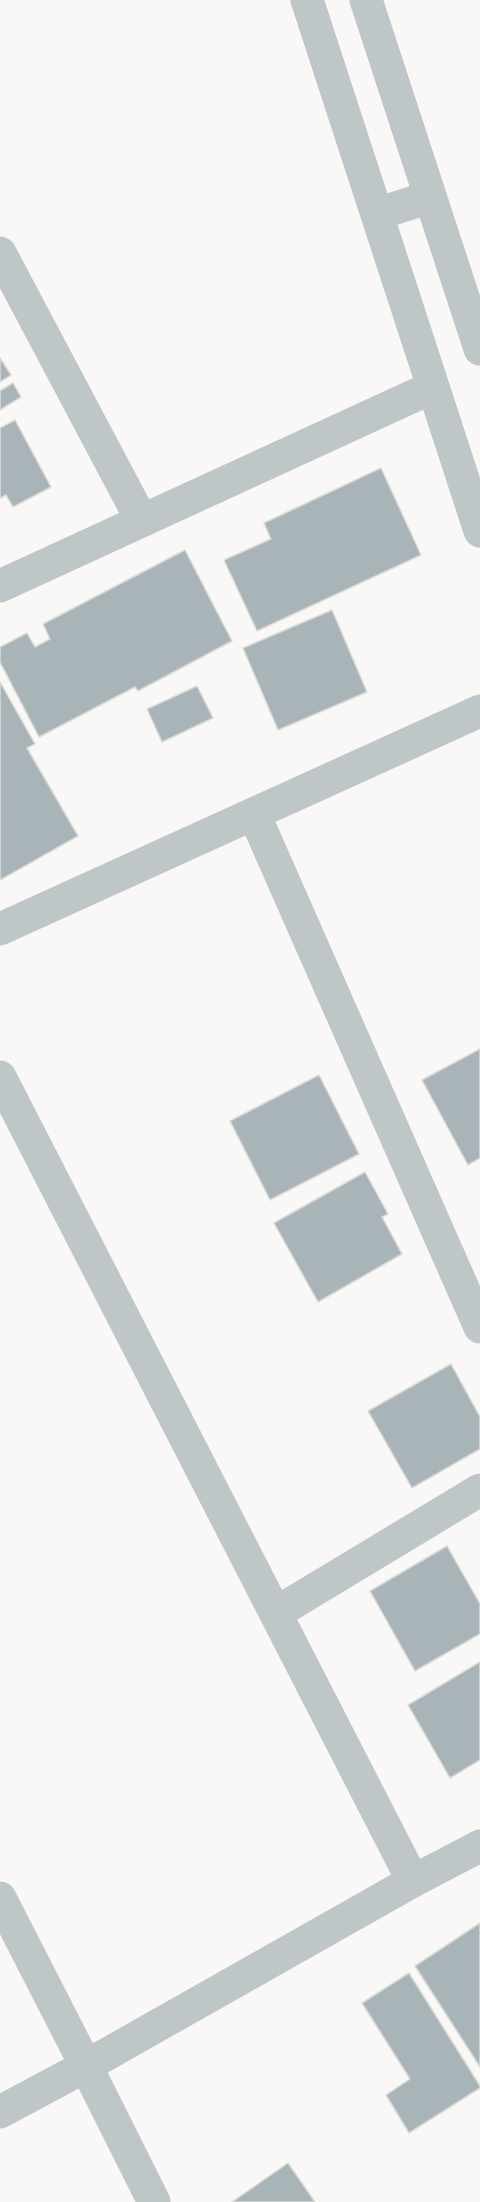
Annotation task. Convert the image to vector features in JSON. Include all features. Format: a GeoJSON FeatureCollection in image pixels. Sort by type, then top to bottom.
{"type":"FeatureCollection","features":[{"type":"Feature","properties":{"kind":"street"},"geometry":{"type":"LineString","coordinates":[[307,0],[480,531]]}},
{"type":"Feature","properties":{"kind":"street"},"geometry":{"type":"LineString","coordinates":[[366,0],[480,349]]}},
{"type":"Feature","properties":{"kind":"street"},"geometry":{"type":"LineString","coordinates":[[377,214],[430,197]]}},
{"type":"Feature","properties":{"kind":"street"},"geometry":{"type":"LineString","coordinates":[[0,253],[142,521]]}},
{"type":"Feature","properties":{"kind":"street"},"geometry":{"type":"LineString","coordinates":[[0,586],[433,387]]}},
{"type":"Feature","properties":{"kind":"street"},"geometry":{"type":"LineString","coordinates":[[0,929],[480,711]]}},
{"type":"Feature","properties":{"kind":"street"},"geometry":{"type":"LineString","coordinates":[[254,814],[480,1327]]}},
{"type":"Feature","properties":{"kind":"street"},"geometry":{"type":"LineString","coordinates":[[0,1077],[413,1881]]}},
{"type":"Feature","properties":{"kind":"street"},"geometry":{"type":"LineString","coordinates":[[276,1613],[480,1490]]}},
{"type":"Feature","properties":{"kind":"street"},"geometry":{"type":"LineString","coordinates":[[0,2112],[86,2066],[413,1881],[480,1846]]}},
{"type":"Feature","properties":{"kind":"street"},"geometry":{"type":"LineString","coordinates":[[0,1898],[154,2202]]}},
{"type":"Feature","properties":{"kind":"building"},"geometry":{"type":"Polygon","coordinates":[[[0,358],[11,375],[0,382],[0,358]]]}},
{"type":"Feature","properties":{"kind":"building"},"geometry":{"type":"Polygon","coordinates":[[[13,383],[21,397],[0,410],[0,391],[13,383]]]}},
{"type":"Feature","properties":{"kind":"building"},"geometry":{"type":"Polygon","coordinates":[[[15,420],[51,487],[13,507],[6,495],[0,498],[0,428],[15,420]]]}},
{"type":"Feature","properties":{"kind":"building"},"geometry":{"type":"Polygon","coordinates":[[[381,468],[421,555],[257,631],[224,560],[271,539],[264,523],[381,468]]]}},
{"type":"Feature","properties":{"kind":"building"},"geometry":{"type":"Polygon","coordinates":[[[185,550],[232,641],[138,691],[135,687],[39,737],[0,662],[0,647],[27,633],[35,647],[50,639],[43,624],[185,550]]]}},
{"type":"Feature","properties":{"kind":"building"},"geometry":{"type":"Polygon","coordinates":[[[332,610],[367,692],[278,730],[243,648],[332,610]]]}},
{"type":"Feature","properties":{"kind":"building"},"geometry":{"type":"Polygon","coordinates":[[[0,682],[35,744],[27,748],[78,836],[0,880],[0,682]]]}},
{"type":"Feature","properties":{"kind":"building"},"geometry":{"type":"Polygon","coordinates":[[[197,686],[213,718],[162,742],[147,709],[197,686]]]}},
{"type":"Feature","properties":{"kind":"building"},"geometry":{"type":"Polygon","coordinates":[[[480,1049],[480,1158],[468,1165],[422,1080],[480,1049]]]}},
{"type":"Feature","properties":{"kind":"building"},"geometry":{"type":"Polygon","coordinates":[[[319,1075],[359,1154],[270,1200],[230,1121],[319,1075]]]}},
{"type":"Feature","properties":{"kind":"building"},"geometry":{"type":"Polygon","coordinates":[[[365,1172],[388,1214],[382,1217],[402,1254],[318,1302],[274,1223],[365,1172]]]}},
{"type":"Feature","properties":{"kind":"building"},"geometry":{"type":"Polygon","coordinates":[[[451,1364],[480,1417],[480,1449],[412,1488],[368,1411],[451,1364]]]}},
{"type":"Feature","properties":{"kind":"building"},"geometry":{"type":"Polygon","coordinates":[[[447,1546],[480,1604],[480,1634],[415,1671],[370,1591],[447,1546]]]}},
{"type":"Feature","properties":{"kind":"building"},"geometry":{"type":"Polygon","coordinates":[[[480,1662],[480,1760],[450,1778],[408,1705],[480,1662]]]}},
{"type":"Feature","properties":{"kind":"building"},"geometry":{"type":"Polygon","coordinates":[[[480,1923],[480,2067],[415,1966],[480,1923]]]}},
{"type":"Feature","properties":{"kind":"building"},"geometry":{"type":"Polygon","coordinates":[[[409,1973],[480,2088],[409,2133],[386,2095],[410,2079],[362,2003],[409,1973]]]}},
{"type":"Feature","properties":{"kind":"building"},"geometry":{"type":"Polygon","coordinates":[[[288,2163],[315,2202],[232,2202],[288,2163]]]}}]}
